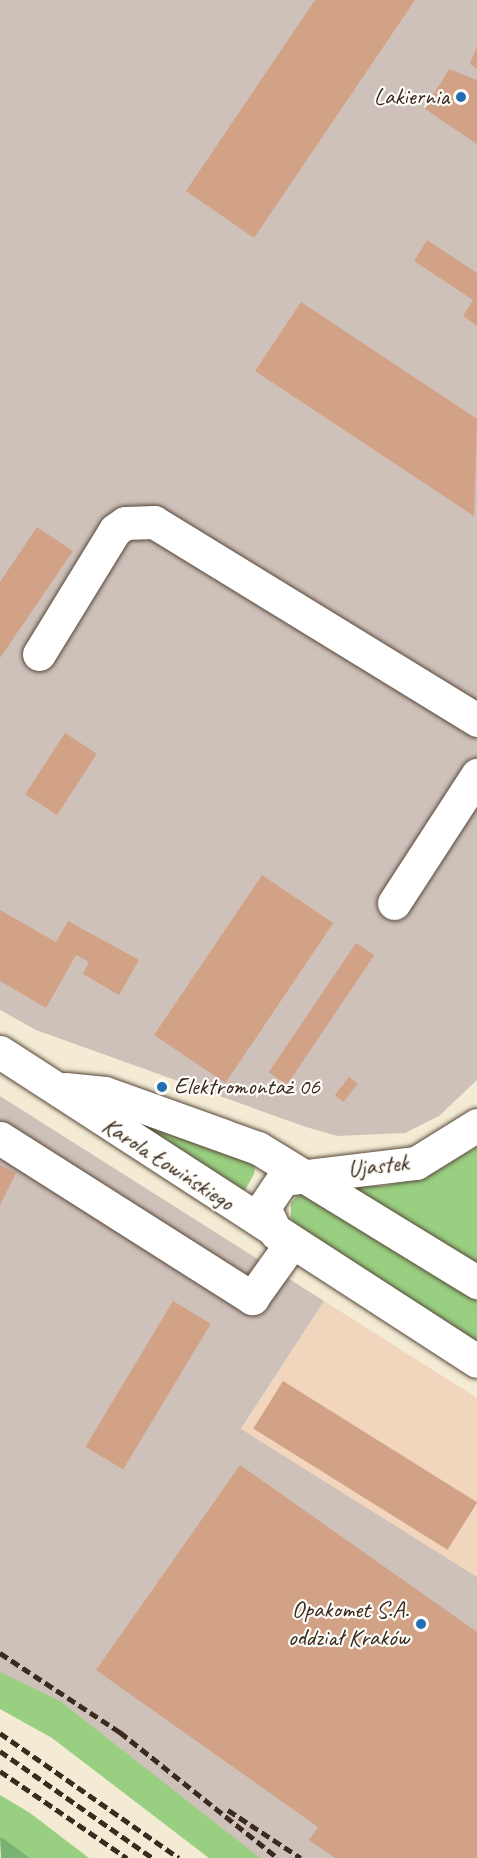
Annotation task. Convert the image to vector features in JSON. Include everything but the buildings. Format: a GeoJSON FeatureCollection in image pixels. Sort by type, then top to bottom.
{"type":"FeatureCollection","features":[{"type":"Feature","properties":{"kind":"street"},"geometry":{"type":"LineString","coordinates":[[39,654],[115,530],[125,523],[154,522],[477,720]]}},
{"type":"Feature","properties":{"kind":"street"},"geometry":{"type":"LineString","coordinates":[[394,903],[477,775]]}},
{"type":"Feature","properties":{"kind":"street","name":"Karola Łowińskiego"},"geometry":{"type":"LineString","coordinates":[[0,1052],[65,1089],[98,1119],[477,1361]]}},
{"type":"Feature","properties":{"kind":"street","name":"Karola Łowińskiego"},"geometry":{"type":"LineString","coordinates":[[65,1089],[105,1093],[239,1139],[303,1173],[477,1282]]}},
{"type":"Feature","properties":{"kind":"street","name":"Ujastek"},"geometry":{"type":"LineString","coordinates":[[303,1173],[416,1163],[477,1125]]}},
{"type":"Feature","properties":{"kind":"street"},"geometry":{"type":"LineString","coordinates":[[0,1138],[252,1298],[284,1238]]}},
{"type":"Feature","properties":{"kind":"street","name":"Karola Łowińskiego"},"geometry":{"type":"LineString","coordinates":[[284,1238],[265,1216],[267,1197],[283,1179],[303,1173]]}},
{"type":"Feature","properties":{"kind":"shaded area"},"geometry":{"type":"Polygon","coordinates":[[[0,0],[477,0],[477,1080],[439,1116],[405,1133],[337,1136],[303,1126],[36,1030],[0,1010],[0,0]]]}},
{"type":"Feature","properties":{"kind":"shaded area"},"geometry":{"type":"Polygon","coordinates":[[[0,1096],[324,1301],[241,1429],[477,1577],[477,1858],[214,1858],[48,1726],[0,1701],[0,1096]]]}},
{"type":"Feature","properties":{"kind":"shaded area"},"geometry":{"type":"Polygon","coordinates":[[[324,1301],[477,1398],[477,1577],[241,1430],[324,1301]]]}},
{"type":"Feature","properties":{"kind":"green space"},"geometry":{"type":"Polygon","coordinates":[[[98,1104],[255,1164],[254,1174],[245,1190],[234,1191],[98,1104]]]}},
{"type":"Feature","properties":{"kind":"green space"},"geometry":{"type":"Polygon","coordinates":[[[477,1147],[477,1268],[346,1186],[383,1186],[428,1176],[477,1147]]]}},
{"type":"Feature","properties":{"kind":"green space"},"geometry":{"type":"Polygon","coordinates":[[[299,1194],[310,1194],[477,1301],[477,1342],[304,1233],[291,1219],[291,1203],[299,1194]]]}},
{"type":"Feature","properties":{"kind":"green space"},"geometry":{"type":"Polygon","coordinates":[[[0,1672],[60,1701],[260,1858],[209,1858],[52,1738],[0,1709],[0,1672]]]}},
{"type":"Feature","properties":{"kind":"green space"},"geometry":{"type":"Polygon","coordinates":[[[0,1795],[30,1813],[89,1858],[30,1858],[0,1837],[0,1795]]]}},
{"type":"Feature","properties":{"kind":"green space"},"geometry":{"type":"Polygon","coordinates":[[[0,1837],[4,1839],[30,1858],[1,1858],[0,1837]]]}},
{"type":"Feature","properties":{"kind":"railway"},"geometry":{"type":"LineString","coordinates":[[0,1653],[120,1732],[278,1858]]}},
{"type":"Feature","properties":{"kind":"railway"},"geometry":{"type":"LineString","coordinates":[[0,1733],[179,1858]]}},
{"type":"Feature","properties":{"kind":"railway"},"geometry":{"type":"LineString","coordinates":[[0,1751],[153,1858]]}},
{"type":"Feature","properties":{"kind":"railway"},"geometry":{"type":"LineString","coordinates":[[0,1771],[127,1858]]}},
{"type":"Feature","properties":{"kind":"railway"},"geometry":{"type":"LineString","coordinates":[[228,1810],[301,1858]]}},
{"type":"Feature","properties":{"kind":"place","name":"Lakiernia"},"geometry":{"type":"Point","coordinates":[461,97]}},
{"type":"Feature","properties":{"kind":"place","name":"Elektromontaż 06"},"geometry":{"type":"Point","coordinates":[162,1087]}},
{"type":"Feature","properties":{"kind":"place","name":"Opakomet S.A. oddział Kraków"},"geometry":{"type":"Point","coordinates":[421,1624]}}]}
